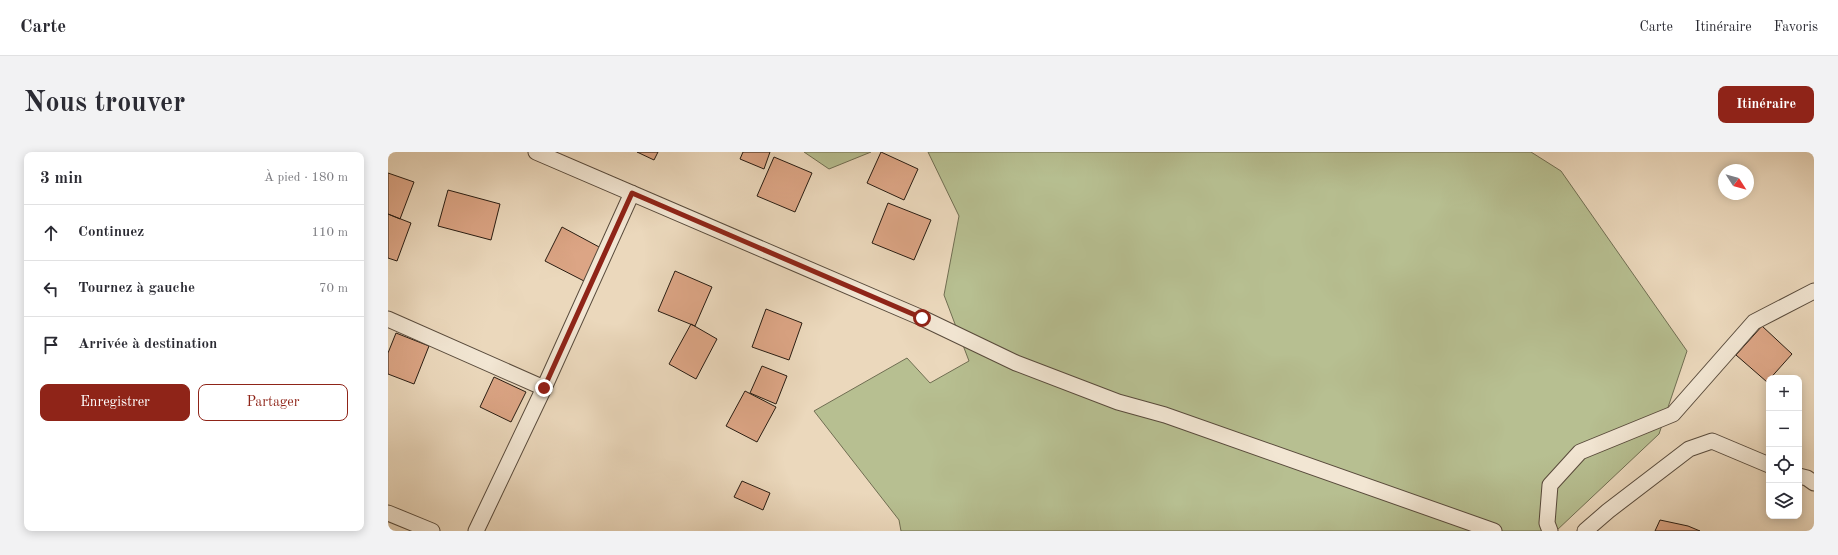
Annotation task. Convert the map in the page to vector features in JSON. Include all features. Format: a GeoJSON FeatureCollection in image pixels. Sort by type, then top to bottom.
{"type":"FeatureCollection","features":[{"type":"Feature","properties":{"kind":"street"},"geometry":{"type":"LineString","coordinates":[[536,152],[922,318],[1016,363],[1118,402],[1165,415],[1494,531]]}},
{"type":"Feature","properties":{"kind":"street"},"geometry":{"type":"LineString","coordinates":[[476,531],[544,388],[632,193]]}},
{"type":"Feature","properties":{"kind":"street"},"geometry":{"type":"LineString","coordinates":[[1550,531],[1547,523],[1550,485],[1580,452],[1673,414],[1754,322],[1814,291]]}},
{"type":"Feature","properties":{"kind":"street"},"geometry":{"type":"LineString","coordinates":[[388,319],[544,388]]}},
{"type":"Feature","properties":{"kind":"street"},"geometry":{"type":"LineString","coordinates":[[1585,531],[1608,511],[1689,449],[1712,441],[1766,464]]}},
{"type":"Feature","properties":{"kind":"street"},"geometry":{"type":"LineString","coordinates":[[1802,477],[1807,478],[1814,483]]}},
{"type":"Feature","properties":{"kind":"street"},"geometry":{"type":"LineString","coordinates":[[388,513],[432,531]]}},
{"type":"Feature","properties":{"kind":"green space"},"geometry":{"type":"Polygon","coordinates":[[[804,152],[871,152],[829,169],[804,152]]]}},
{"type":"Feature","properties":{"kind":"green space"},"geometry":{"type":"Polygon","coordinates":[[[928,152],[1531,152],[1561,171],[1687,351],[1659,434],[1556,531],[901,531],[899,520],[814,411],[907,358],[930,383],[969,361],[944,295],[959,216],[928,152]]]}},
{"type":"Feature","properties":{"kind":"building"},"geometry":{"type":"Polygon","coordinates":[[[637,152],[658,152],[654,160],[637,152]]]}},
{"type":"Feature","properties":{"kind":"building"},"geometry":{"type":"Polygon","coordinates":[[[743,152],[770,152],[764,169],[740,159],[743,152]]]}},
{"type":"Feature","properties":{"kind":"building"},"geometry":{"type":"Polygon","coordinates":[[[881,152],[918,169],[904,200],[867,183],[881,152]]]}},
{"type":"Feature","properties":{"kind":"building"},"geometry":{"type":"Polygon","coordinates":[[[774,157],[812,173],[795,212],[757,196],[774,157]]]}},
{"type":"Feature","properties":{"kind":"building"},"geometry":{"type":"Polygon","coordinates":[[[388,173],[414,182],[400,219],[388,214],[388,173]]]}},
{"type":"Feature","properties":{"kind":"building"},"geometry":{"type":"Polygon","coordinates":[[[448,190],[500,204],[491,240],[438,226],[448,190]]]}},
{"type":"Feature","properties":{"kind":"building"},"geometry":{"type":"Polygon","coordinates":[[[888,203],[931,220],[914,260],[872,243],[888,203]]]}},
{"type":"Feature","properties":{"kind":"building"},"geometry":{"type":"Polygon","coordinates":[[[388,214],[411,223],[397,261],[388,258],[388,214]]]}},
{"type":"Feature","properties":{"kind":"building"},"geometry":{"type":"Polygon","coordinates":[[[562,227],[601,248],[584,281],[545,261],[562,227]]]}},
{"type":"Feature","properties":{"kind":"building"},"geometry":{"type":"Polygon","coordinates":[[[675,271],[712,287],[695,326],[658,311],[675,271]]]}},
{"type":"Feature","properties":{"kind":"building"},"geometry":{"type":"Polygon","coordinates":[[[766,309],[802,323],[789,360],[752,347],[766,309]]]}},
{"type":"Feature","properties":{"kind":"building"},"geometry":{"type":"Polygon","coordinates":[[[691,324],[717,339],[696,379],[669,364],[691,324]]]}},
{"type":"Feature","properties":{"kind":"building"},"geometry":{"type":"Polygon","coordinates":[[[1762,326],[1792,354],[1773,375],[1766,375],[1766,381],[1736,355],[1762,326]]]}},
{"type":"Feature","properties":{"kind":"building"},"geometry":{"type":"Polygon","coordinates":[[[396,333],[429,346],[414,384],[388,374],[388,353],[396,333]]]}},
{"type":"Feature","properties":{"kind":"building"},"geometry":{"type":"Polygon","coordinates":[[[762,366],[787,376],[776,404],[750,393],[762,366]]]}},
{"type":"Feature","properties":{"kind":"building"},"geometry":{"type":"Polygon","coordinates":[[[494,377],[526,392],[511,422],[480,407],[494,377]]]}},
{"type":"Feature","properties":{"kind":"building"},"geometry":{"type":"Polygon","coordinates":[[[745,391],[776,407],[757,442],[726,426],[745,391]]]}},
{"type":"Feature","properties":{"kind":"building"},"geometry":{"type":"Polygon","coordinates":[[[742,481],[770,493],[763,510],[734,497],[742,481]]]}},
{"type":"Feature","properties":{"kind":"building"},"geometry":{"type":"Polygon","coordinates":[[[1660,520],[1688,526],[1700,531],[1655,531],[1660,520]]]}},
{"type":"Feature","properties":{"kind":"route"},"geometry":{"type":"LineString","coordinates":[[544,388],[632,193],[922,318]]}}]}
